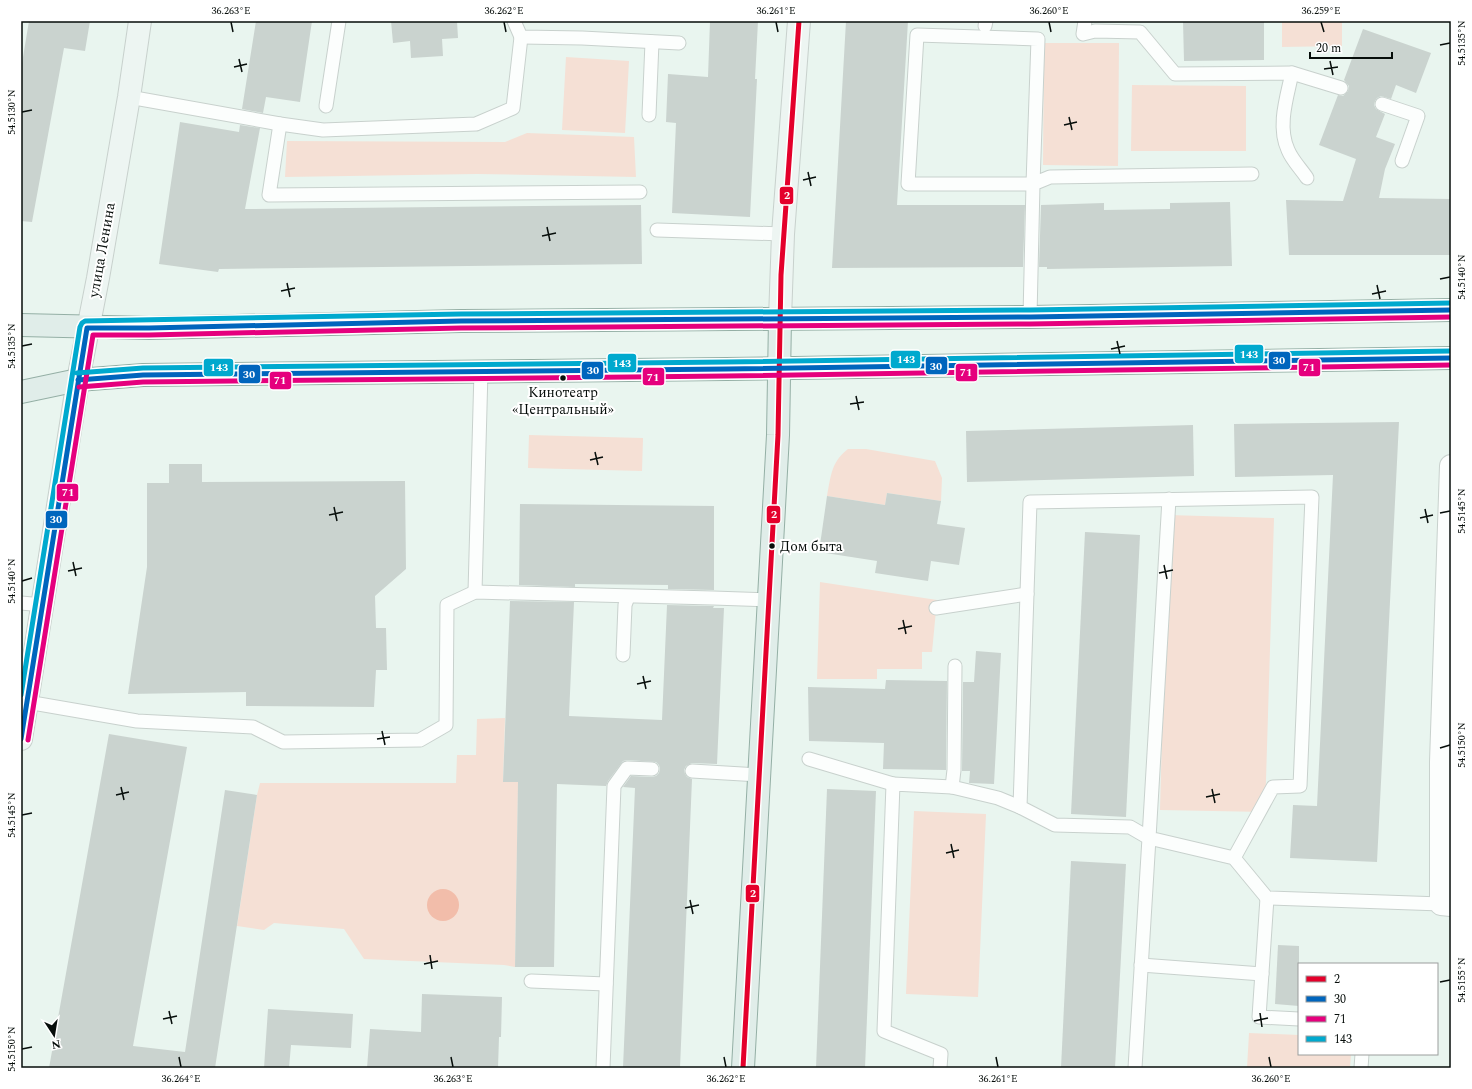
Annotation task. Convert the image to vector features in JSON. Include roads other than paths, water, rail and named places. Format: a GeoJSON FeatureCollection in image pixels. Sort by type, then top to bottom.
{"type":"FeatureCollection","features":[{"type":"Feature","properties":{"kind":"main road","name":"улица Ленина"},"geometry":{"type":"LineString","coordinates":[[21,739],[78,380],[98,278],[129,97],[140,21]]}},
{"type":"Feature","properties":{"kind":"main road"},"geometry":{"type":"LineString","coordinates":[[743,1068],[778,435],[783,234],[799,21]]}},
{"type":"Feature","properties":{"kind":"main road"},"geometry":{"type":"LineString","coordinates":[[21,325],[87,328],[149,328],[461,321],[1030,317],[1451,310]]}},
{"type":"Feature","properties":{"kind":"main road"},"geometry":{"type":"LineString","coordinates":[[21,392],[78,380],[143,375],[779,368],[1451,358]]}},
{"type":"Feature","properties":{"kind":"street"},"geometry":{"type":"LineString","coordinates":[[1446,904],[1441,762],[1451,466]]}},
{"type":"Feature","properties":{"kind":"lane"},"geometry":{"type":"LineString","coordinates":[[326,106],[339,21]]}},
{"type":"Feature","properties":{"kind":"lane"},"geometry":{"type":"LineString","coordinates":[[129,97],[280,124],[323,130],[476,124],[513,108],[521,37],[514,21]]}},
{"type":"Feature","properties":{"kind":"lane"},"geometry":{"type":"LineString","coordinates":[[1085,21],[1083,34],[1095,31],[1140,32],[1175,74],[1292,73],[1341,88]]}},
{"type":"Feature","properties":{"kind":"lane"},"geometry":{"type":"LineString","coordinates":[[1030,317],[1032,184],[1038,39],[916,35],[908,184],[1032,184],[1050,177],[1252,174]]}},
{"type":"Feature","properties":{"kind":"lane"},"geometry":{"type":"LineString","coordinates":[[521,37],[679,43]]}},
{"type":"Feature","properties":{"kind":"lane"},"geometry":{"type":"LineString","coordinates":[[649,115],[652,42]]}},
{"type":"Feature","properties":{"kind":"lane"},"geometry":{"type":"LineString","coordinates":[[1292,73],[1282,133],[1288,150],[1307,178]]}},
{"type":"Feature","properties":{"kind":"lane"},"geometry":{"type":"LineString","coordinates":[[1382,104],[1418,116],[1402,161]]}},
{"type":"Feature","properties":{"kind":"lane"},"geometry":{"type":"LineString","coordinates":[[280,124],[268,195],[640,192]]}},
{"type":"Feature","properties":{"kind":"lane"},"geometry":{"type":"LineString","coordinates":[[657,230],[783,234]]}},
{"type":"Feature","properties":{"kind":"lane"},"geometry":{"type":"LineString","coordinates":[[475,592],[481,371]]}},
{"type":"Feature","properties":{"kind":"lane"},"geometry":{"type":"LineString","coordinates":[[1020,806],[1030,502],[1312,496],[1300,786],[1273,787],[1234,858]]}},
{"type":"Feature","properties":{"kind":"lane"},"geometry":{"type":"LineString","coordinates":[[1135,1068],[1169,499]]}},
{"type":"Feature","properties":{"kind":"lane"},"geometry":{"type":"LineString","coordinates":[[27,702],[137,721],[253,727],[283,742],[420,740],[446,725],[447,605],[475,592],[768,600]]}},
{"type":"Feature","properties":{"kind":"lane"},"geometry":{"type":"LineString","coordinates":[[936,608],[1027,594]]}},
{"type":"Feature","properties":{"kind":"lane"},"geometry":{"type":"LineString","coordinates":[[623,655],[626,605],[628,596]]}},
{"type":"Feature","properties":{"kind":"lane"},"geometry":{"type":"LineString","coordinates":[[21,602],[42,605]]}},
{"type":"Feature","properties":{"kind":"lane"},"geometry":{"type":"LineString","coordinates":[[952,787],[954,770],[955,666]]}},
{"type":"Feature","properties":{"kind":"lane"},"geometry":{"type":"LineString","coordinates":[[810,759],[893,784],[952,787],[998,798],[1020,806],[1055,825],[1130,827],[1149,838],[1234,858],[1267,898],[1259,1017],[1298,1019]]}},
{"type":"Feature","properties":{"kind":"lane"},"geometry":{"type":"LineString","coordinates":[[603,1068],[614,786],[627,768],[652,768]]}},
{"type":"Feature","properties":{"kind":"lane"},"geometry":{"type":"LineString","coordinates":[[692,771],[759,775]]}},
{"type":"Feature","properties":{"kind":"lane"},"geometry":{"type":"LineString","coordinates":[[893,784],[884,1031],[941,1054],[940,1068]]}},
{"type":"Feature","properties":{"kind":"lane"},"geometry":{"type":"LineString","coordinates":[[1267,898],[1446,904]]}},
{"type":"Feature","properties":{"kind":"lane"},"geometry":{"type":"LineString","coordinates":[[1141,965],[1262,974]]}},
{"type":"Feature","properties":{"kind":"lane"},"geometry":{"type":"LineString","coordinates":[[531,981],[606,984]]}},
{"type":"Feature","properties":{"kind":"lane"},"geometry":{"type":"LineString","coordinates":[[1361,1068],[1362,1055]]}},
{"type":"Feature","properties":{"kind":"place","name":"Кинотеатр «Центральный»"},"geometry":{"type":"Point","coordinates":[563,378]}},
{"type":"Feature","properties":{"kind":"place","name":"Дом быта"},"geometry":{"type":"Point","coordinates":[772,546]}}]}
